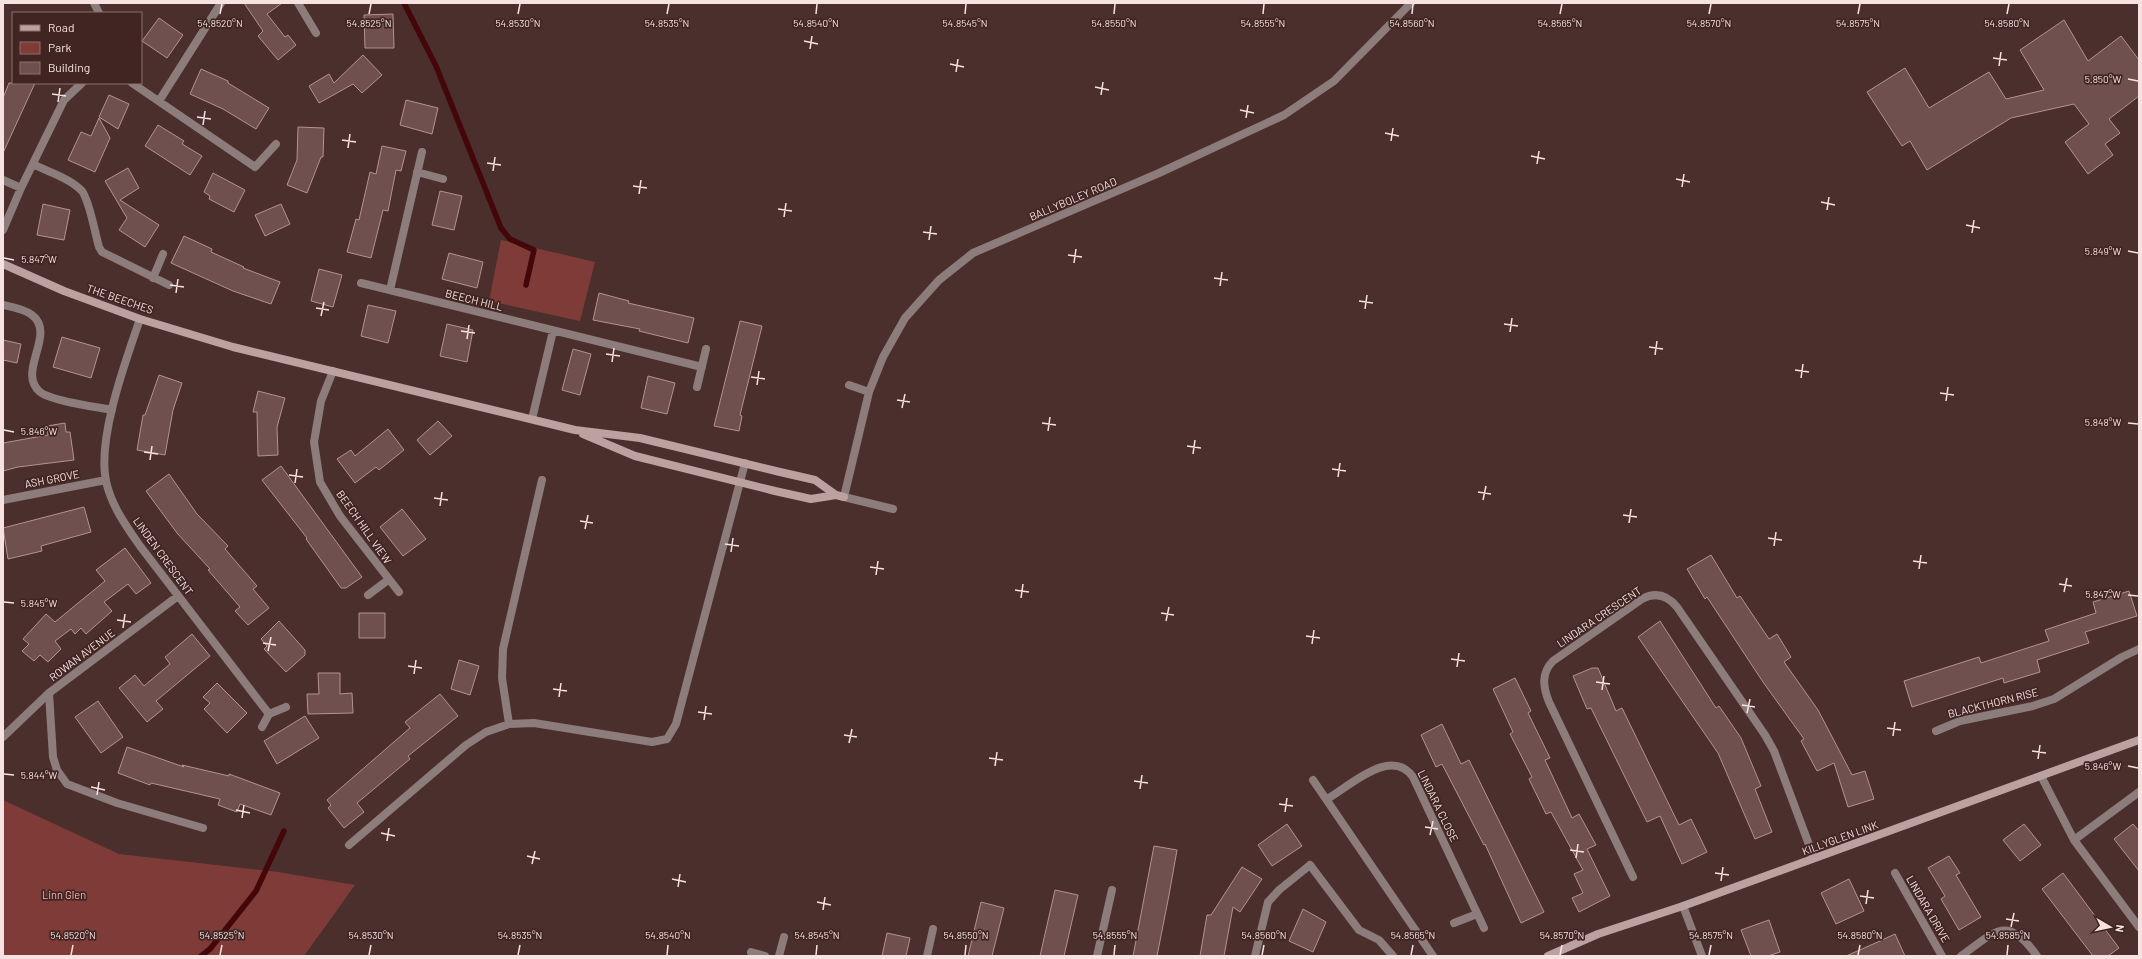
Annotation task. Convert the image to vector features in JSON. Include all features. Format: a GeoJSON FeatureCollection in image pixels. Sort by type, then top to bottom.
{"type":"FeatureCollection","features":[{"type":"Feature","properties":{"kind":"street"},"geometry":{"type":"LineString","coordinates":[[94,3],[98,12]]}},
{"type":"Feature","properties":{"kind":"street"},"geometry":{"type":"LineString","coordinates":[[159,101],[221,3]]}},
{"type":"Feature","properties":{"kind":"street"},"geometry":{"type":"LineString","coordinates":[[298,3],[316,33]]}},
{"type":"Feature","properties":{"kind":"street","name":"BALLYBOLEY ROAD"},"geometry":{"type":"LineString","coordinates":[[840,496],[869,392],[883,357],[905,318],[939,280],[973,253],[1159,174],[1284,115],[1334,81],[1411,3]]}},
{"type":"Feature","properties":{"kind":"street"},"geometry":{"type":"LineString","coordinates":[[3,230],[21,188],[64,100],[81,84]]}},
{"type":"Feature","properties":{"kind":"street"},"geometry":{"type":"LineString","coordinates":[[134,84],[255,167],[276,144]]}},
{"type":"Feature","properties":{"kind":"street"},"geometry":{"type":"LineString","coordinates":[[390,290],[422,152]]}},
{"type":"Feature","properties":{"kind":"street"},"geometry":{"type":"LineString","coordinates":[[33,164],[71,183],[82,191],[88,206],[98,247],[102,252],[169,285]]}},
{"type":"Feature","properties":{"kind":"street"},"geometry":{"type":"LineString","coordinates":[[417,172],[443,179]]}},
{"type":"Feature","properties":{"kind":"street"},"geometry":{"type":"LineString","coordinates":[[3,180],[21,188]]}},
{"type":"Feature","properties":{"kind":"street"},"geometry":{"type":"LineString","coordinates":[[153,278],[163,254]]}},
{"type":"Feature","properties":{"kind":"street","name":"THE BEECHES"},"geometry":{"type":"LineString","coordinates":[[3,264],[64,291],[140,319],[233,347],[575,430]]}},
{"type":"Feature","properties":{"kind":"street","name":"BEECH HILL"},"geometry":{"type":"LineString","coordinates":[[361,283],[702,367]]}},
{"type":"Feature","properties":{"kind":"street"},"geometry":{"type":"LineString","coordinates":[[3,305],[21,309],[32,314],[40,328],[40,337],[32,377],[35,385],[41,393],[51,398],[112,410]]}},
{"type":"Feature","properties":{"kind":"street","name":"LINDEN CRESCENT"},"geometry":{"type":"LineString","coordinates":[[140,319],[112,410],[106,448],[106,480],[109,491],[125,525],[269,714]]}},
{"type":"Feature","properties":{"kind":"street"},"geometry":{"type":"LineString","coordinates":[[532,419],[553,331]]}},
{"type":"Feature","properties":{"kind":"street"},"geometry":{"type":"LineString","coordinates":[[697,387],[706,349]]}},
{"type":"Feature","properties":{"kind":"street","name":"BEECH HILL VIEW"},"geometry":{"type":"LineString","coordinates":[[333,371],[321,401],[314,442],[320,482],[340,516],[388,580],[399,592]]}},
{"type":"Feature","properties":{"kind":"street"},"geometry":{"type":"LineString","coordinates":[[849,385],[869,392]]}},
{"type":"Feature","properties":{"kind":"street"},"geometry":{"type":"LineString","coordinates":[[575,430],[635,456],[811,499],[840,496]]}},
{"type":"Feature","properties":{"kind":"street"},"geometry":{"type":"LineString","coordinates":[[575,430],[640,438],[815,480],[840,496],[893,509]]}},
{"type":"Feature","properties":{"kind":"street"},"geometry":{"type":"LineString","coordinates":[[349,845],[466,745],[486,732],[509,724],[534,723],[561,726],[652,742],[666,739],[676,724],[744,463]]}},
{"type":"Feature","properties":{"kind":"street","name":"ASH GROVE"},"geometry":{"type":"LineString","coordinates":[[3,500],[106,480]]}},
{"type":"Feature","properties":{"kind":"street"},"geometry":{"type":"LineString","coordinates":[[509,724],[502,678],[503,649],[542,480]]}},
{"type":"Feature","properties":{"kind":"street","name":"BEECH HILL VIEW"},"geometry":{"type":"LineString","coordinates":[[368,594],[388,580]]}},
{"type":"Feature","properties":{"kind":"street","name":"LINDARA CRESCENT"},"geometry":{"type":"LineString","coordinates":[[1633,877],[1549,702],[1544,681],[1546,670],[1554,661],[1642,599],[1652,595],[1667,598],[1677,607],[1765,735],[1774,751],[1814,858]]}},
{"type":"Feature","properties":{"kind":"street","name":"ROWAN AVENUE"},"geometry":{"type":"LineString","coordinates":[[3,737],[49,694],[178,596]]}},
{"type":"Feature","properties":{"kind":"street","name":"BLACKTHORN RISE"},"geometry":{"type":"LineString","coordinates":[[1936,730],[1966,720],[2033,706],[2049,700],[2122,657],[2139,649]]}},
{"type":"Feature","properties":{"kind":"street"},"geometry":{"type":"LineString","coordinates":[[49,694],[53,757],[57,770],[67,784],[117,803],[203,828]]}},
{"type":"Feature","properties":{"kind":"street"},"geometry":{"type":"LineString","coordinates":[[262,728],[269,714],[286,707]]}},
{"type":"Feature","properties":{"kind":"street","name":"KILLYGLEN LINK"},"geometry":{"type":"LineString","coordinates":[[1548,956],[1598,934],[1684,906],[2139,740]]}},
{"type":"Feature","properties":{"kind":"street","name":"LINDARA CLOSE"},"geometry":{"type":"LineString","coordinates":[[1327,799],[1382,766],[1393,765],[1406,769],[1413,777],[1484,928]]}},
{"type":"Feature","properties":{"kind":"street"},"geometry":{"type":"LineString","coordinates":[[2040,776],[2074,840],[2139,927]]}},
{"type":"Feature","properties":{"kind":"street"},"geometry":{"type":"LineString","coordinates":[[1313,780],[1433,956]]}},
{"type":"Feature","properties":{"kind":"street"},"geometry":{"type":"LineString","coordinates":[[2074,840],[2139,792]]}},
{"type":"Feature","properties":{"kind":"street"},"geometry":{"type":"LineString","coordinates":[[1255,956],[1268,902],[1279,890],[1310,865],[1359,930],[1379,940],[1393,956]]}},
{"type":"Feature","properties":{"kind":"street","name":"LINDARA DRIVE"},"geometry":{"type":"LineString","coordinates":[[1894,873],[1942,956]]}},
{"type":"Feature","properties":{"kind":"street"},"geometry":{"type":"LineString","coordinates":[[1097,956],[1112,890]]}},
{"type":"Feature","properties":{"kind":"street"},"geometry":{"type":"LineString","coordinates":[[1684,906],[1702,956]]}},
{"type":"Feature","properties":{"kind":"street"},"geometry":{"type":"LineString","coordinates":[[1454,923],[1477,914]]}},
{"type":"Feature","properties":{"kind":"street"},"geometry":{"type":"LineString","coordinates":[[927,956],[933,929]]}},
{"type":"Feature","properties":{"kind":"street"},"geometry":{"type":"LineString","coordinates":[[1961,956],[1993,933],[2006,930],[2022,936],[2037,956]]}},
{"type":"Feature","properties":{"kind":"street"},"geometry":{"type":"LineString","coordinates":[[779,956],[784,937]]}},
{"type":"Feature","properties":{"kind":"street"},"geometry":{"type":"LineString","coordinates":[[751,952],[765,956]]}},
{"type":"Feature","properties":{"kind":"green space"},"geometry":{"type":"Polygon","coordinates":[[[501,240],[595,262],[580,321],[489,301],[501,240]]]}},
{"type":"Feature","properties":{"kind":"green space","name":"Linn Glen"},"geometry":{"type":"Polygon","coordinates":[[[3,800],[119,854],[278,872],[355,885],[304,956],[3,956],[3,800]]]}},
{"type":"Feature","properties":{"kind":"building"},"geometry":{"type":"Polygon","coordinates":[[[244,3],[282,3],[267,14],[285,37],[288,35],[296,45],[278,60],[258,36],[263,31],[244,3]]]}},
{"type":"Feature","properties":{"kind":"building"},"geometry":{"type":"Polygon","coordinates":[[[393,14],[394,48],[365,48],[364,15],[393,14]]]}},
{"type":"Feature","properties":{"kind":"building"},"geometry":{"type":"Polygon","coordinates":[[[159,18],[183,35],[167,58],[142,41],[159,18]]]}},
{"type":"Feature","properties":{"kind":"building"},"geometry":{"type":"Polygon","coordinates":[[[2064,20],[2088,61],[2121,36],[2139,60],[2139,96],[2109,119],[2120,133],[2105,144],[2113,155],[2088,174],[2065,142],[2089,124],[2074,104],[2011,118],[1927,170],[1910,141],[1902,146],[1867,92],[1905,68],[1929,108],[1989,72],[2006,99],[2044,90],[2020,50],[2064,20]]]}},
{"type":"Feature","properties":{"kind":"building"},"geometry":{"type":"Polygon","coordinates":[[[363,55],[382,75],[362,93],[353,84],[319,103],[309,86],[329,74],[334,83],[363,55]]]}},
{"type":"Feature","properties":{"kind":"building"},"geometry":{"type":"Polygon","coordinates":[[[201,69],[228,81],[228,83],[269,108],[256,129],[223,109],[190,94],[201,69]]]}},
{"type":"Feature","properties":{"kind":"building"},"geometry":{"type":"Polygon","coordinates":[[[9,83],[35,84],[3,153],[3,98],[9,83]]]}},
{"type":"Feature","properties":{"kind":"building"},"geometry":{"type":"Polygon","coordinates":[[[109,95],[129,104],[118,129],[99,117],[109,95]]]}},
{"type":"Feature","properties":{"kind":"building"},"geometry":{"type":"Polygon","coordinates":[[[406,100],[438,108],[432,134],[400,125],[406,100]]]}},
{"type":"Feature","properties":{"kind":"building"},"geometry":{"type":"Polygon","coordinates":[[[99,118],[110,138],[95,172],[68,160],[81,132],[91,136],[99,118]]]}},
{"type":"Feature","properties":{"kind":"building"},"geometry":{"type":"Polygon","coordinates":[[[158,125],[184,141],[182,144],[202,156],[190,175],[145,146],[158,125]]]}},
{"type":"Feature","properties":{"kind":"building"},"geometry":{"type":"Polygon","coordinates":[[[298,127],[324,128],[323,157],[321,157],[307,193],[287,185],[297,160],[298,127]]]}},
{"type":"Feature","properties":{"kind":"building"},"geometry":{"type":"Polygon","coordinates":[[[382,146],[406,151],[401,171],[396,170],[388,211],[383,210],[371,258],[347,252],[356,219],[359,220],[370,172],[376,174],[382,146]]]}},
{"type":"Feature","properties":{"kind":"building"},"geometry":{"type":"Polygon","coordinates":[[[128,168],[139,188],[120,200],[159,225],[145,247],[119,230],[127,218],[105,181],[128,168]]]}},
{"type":"Feature","properties":{"kind":"building"},"geometry":{"type":"Polygon","coordinates":[[[213,173],[245,190],[234,212],[209,199],[210,196],[204,192],[213,173]]]}},
{"type":"Feature","properties":{"kind":"building"},"geometry":{"type":"Polygon","coordinates":[[[440,191],[462,196],[454,230],[432,225],[440,191]]]}},
{"type":"Feature","properties":{"kind":"building"},"geometry":{"type":"Polygon","coordinates":[[[43,204],[70,210],[64,240],[37,235],[43,204]]]}},
{"type":"Feature","properties":{"kind":"building"},"geometry":{"type":"Polygon","coordinates":[[[281,204],[290,224],[265,236],[255,215],[281,204]]]}},
{"type":"Feature","properties":{"kind":"building"},"geometry":{"type":"Polygon","coordinates":[[[184,236],[212,249],[211,252],[244,267],[243,268],[280,282],[271,304],[233,291],[171,263],[184,236]]]}},
{"type":"Feature","properties":{"kind":"building"},"geometry":{"type":"Polygon","coordinates":[[[449,253],[483,262],[477,288],[442,279],[449,253]]]}},
{"type":"Feature","properties":{"kind":"building"},"geometry":{"type":"Polygon","coordinates":[[[319,269],[342,275],[333,307],[311,301],[319,269]]]}},
{"type":"Feature","properties":{"kind":"building"},"geometry":{"type":"Polygon","coordinates":[[[599,293],[629,301],[628,303],[694,318],[688,343],[639,331],[640,329],[593,320],[599,293]]]}},
{"type":"Feature","properties":{"kind":"building"},"geometry":{"type":"Polygon","coordinates":[[[368,305],[396,311],[388,343],[361,336],[368,305]]]}},
{"type":"Feature","properties":{"kind":"building"},"geometry":{"type":"Polygon","coordinates":[[[740,321],[762,326],[740,415],[742,416],[739,431],[714,426],[740,321]]]}},
{"type":"Feature","properties":{"kind":"building"},"geometry":{"type":"Polygon","coordinates":[[[447,324],[473,330],[467,362],[440,356],[447,324]]]}},
{"type":"Feature","properties":{"kind":"building"},"geometry":{"type":"Polygon","coordinates":[[[62,337],[100,348],[91,378],[53,367],[62,337]]]}},
{"type":"Feature","properties":{"kind":"building"},"geometry":{"type":"Polygon","coordinates":[[[3,340],[21,344],[17,363],[3,360],[3,340]]]}},
{"type":"Feature","properties":{"kind":"building"},"geometry":{"type":"Polygon","coordinates":[[[573,349],[591,354],[580,395],[562,390],[573,349]]]}},
{"type":"Feature","properties":{"kind":"building"},"geometry":{"type":"Polygon","coordinates":[[[159,375],[182,383],[173,410],[165,455],[137,450],[143,415],[145,415],[159,375]]]}},
{"type":"Feature","properties":{"kind":"building"},"geometry":{"type":"Polygon","coordinates":[[[648,376],[675,383],[667,414],[641,408],[648,376]]]}},
{"type":"Feature","properties":{"kind":"building"},"geometry":{"type":"Polygon","coordinates":[[[258,391],[285,398],[277,427],[278,455],[258,456],[257,412],[253,412],[258,391]]]}},
{"type":"Feature","properties":{"kind":"building"},"geometry":{"type":"Polygon","coordinates":[[[438,421],[452,436],[430,455],[417,440],[438,421]]]}},
{"type":"Feature","properties":{"kind":"building"},"geometry":{"type":"Polygon","coordinates":[[[65,423],[66,432],[70,432],[74,460],[18,467],[3,471],[3,443],[48,435],[47,426],[65,423]]]}},
{"type":"Feature","properties":{"kind":"building"},"geometry":{"type":"Polygon","coordinates":[[[388,429],[404,450],[379,470],[376,467],[355,483],[337,459],[351,450],[355,456],[388,429]]]}},
{"type":"Feature","properties":{"kind":"building"},"geometry":{"type":"Polygon","coordinates":[[[281,466],[362,577],[346,588],[341,588],[306,539],[307,538],[262,480],[281,466]]]}},
{"type":"Feature","properties":{"kind":"building"},"geometry":{"type":"Polygon","coordinates":[[[169,474],[197,514],[228,546],[225,549],[257,586],[253,589],[269,608],[248,625],[235,611],[240,607],[208,570],[210,569],[177,533],[146,491],[169,474]]]}},
{"type":"Feature","properties":{"kind":"building"},"geometry":{"type":"Polygon","coordinates":[[[84,507],[91,532],[41,546],[42,551],[8,559],[3,528],[84,507]]]}},
{"type":"Feature","properties":{"kind":"building"},"geometry":{"type":"Polygon","coordinates":[[[402,509],[426,539],[403,556],[380,527],[402,509]]]}},
{"type":"Feature","properties":{"kind":"building"},"geometry":{"type":"Polygon","coordinates":[[[125,548],[151,583],[136,594],[128,584],[104,602],[112,611],[86,634],[81,628],[75,634],[71,629],[55,641],[61,649],[48,662],[40,655],[34,661],[22,651],[29,644],[23,639],[46,614],[55,622],[105,581],[96,570],[125,548]]]}},
{"type":"Feature","properties":{"kind":"building"},"geometry":{"type":"Polygon","coordinates":[[[1711,555],[1737,598],[1740,596],[1769,639],[1777,634],[1791,657],[1784,662],[1818,710],[1852,775],[1865,771],[1874,799],[1848,807],[1834,763],[1817,771],[1801,741],[1804,739],[1763,682],[1707,597],[1705,599],[1687,569],[1711,555]]]}},
{"type":"Feature","properties":{"kind":"building"},"geometry":{"type":"Polygon","coordinates":[[[2129,591],[2137,616],[2085,632],[2089,643],[2037,660],[2040,672],[2004,683],[2003,678],[1912,707],[1904,681],[1979,657],[1981,663],[2049,641],[2045,630],[2096,613],[2093,602],[2129,591]]]}},
{"type":"Feature","properties":{"kind":"building"},"geometry":{"type":"Polygon","coordinates":[[[359,613],[385,613],[385,638],[359,638],[359,613]]]}},
{"type":"Feature","properties":{"kind":"building"},"geometry":{"type":"Polygon","coordinates":[[[279,621],[305,650],[305,655],[286,672],[264,649],[267,646],[261,639],[279,621]]]}},
{"type":"Feature","properties":{"kind":"building"},"geometry":{"type":"Polygon","coordinates":[[[1660,621],[1716,708],[1719,706],[1741,738],[1761,786],[1755,789],[1772,832],[1755,839],[1718,753],[1638,637],[1660,621]]]}},
{"type":"Feature","properties":{"kind":"building"},"geometry":{"type":"Polygon","coordinates":[[[192,634],[210,656],[156,701],[163,709],[147,722],[119,688],[135,675],[144,686],[170,664],[165,657],[192,634]]]}},
{"type":"Feature","properties":{"kind":"building"},"geometry":{"type":"Polygon","coordinates":[[[459,660],[479,666],[470,695],[451,689],[459,660]]]}},
{"type":"Feature","properties":{"kind":"building"},"geometry":{"type":"Polygon","coordinates":[[[1592,668],[1598,668],[1616,711],[1622,708],[1679,825],[1691,819],[1707,852],[1682,864],[1660,816],[1647,822],[1591,708],[1587,709],[1573,676],[1592,668]]]}},
{"type":"Feature","properties":{"kind":"building"},"geometry":{"type":"Polygon","coordinates":[[[318,673],[340,673],[340,694],[352,693],[353,713],[308,714],[307,694],[319,694],[318,673]]]}},
{"type":"Feature","properties":{"kind":"building"},"geometry":{"type":"Polygon","coordinates":[[[1515,678],[1531,711],[1528,713],[1550,758],[1545,760],[1572,818],[1579,814],[1596,845],[1587,849],[1610,896],[1579,912],[1572,898],[1583,893],[1574,874],[1583,870],[1551,812],[1546,814],[1529,779],[1532,777],[1510,734],[1513,732],[1493,689],[1515,678]]]}},
{"type":"Feature","properties":{"kind":"building"},"geometry":{"type":"Polygon","coordinates":[[[217,683],[247,713],[227,733],[204,709],[210,703],[203,697],[217,683]]]}},
{"type":"Feature","properties":{"kind":"building"},"geometry":{"type":"Polygon","coordinates":[[[440,694],[458,716],[408,756],[410,759],[357,803],[364,812],[344,828],[328,808],[331,805],[327,800],[410,728],[405,722],[440,694]]]}},
{"type":"Feature","properties":{"kind":"building"},"geometry":{"type":"Polygon","coordinates":[[[98,701],[123,737],[101,753],[75,717],[98,701]]]}},
{"type":"Feature","properties":{"kind":"building"},"geometry":{"type":"Polygon","coordinates":[[[305,716],[319,738],[277,764],[264,741],[305,716]]]}},
{"type":"Feature","properties":{"kind":"building"},"geometry":{"type":"Polygon","coordinates":[[[1442,724],[1461,764],[1469,760],[1544,912],[1521,923],[1485,844],[1484,845],[1442,764],[1436,767],[1421,735],[1442,724]]]}},
{"type":"Feature","properties":{"kind":"building"},"geometry":{"type":"Polygon","coordinates":[[[127,747],[184,767],[182,765],[229,776],[229,774],[280,793],[271,815],[240,804],[237,812],[218,805],[220,799],[151,783],[150,785],[118,773],[127,747]]]}},
{"type":"Feature","properties":{"kind":"building"},"geometry":{"type":"Polygon","coordinates":[[[1287,824],[1302,846],[1272,866],[1258,845],[1287,824]]]}},
{"type":"Feature","properties":{"kind":"building"},"geometry":{"type":"Polygon","coordinates":[[[2024,824],[2041,845],[2020,861],[2003,840],[2024,824]]]}},
{"type":"Feature","properties":{"kind":"building"},"geometry":{"type":"Polygon","coordinates":[[[2133,824],[2139,831],[2139,871],[2114,839],[2133,824]]]}},
{"type":"Feature","properties":{"kind":"building"},"geometry":{"type":"Polygon","coordinates":[[[1154,846],[1177,850],[1169,895],[1157,956],[1133,956],[1154,846]]]}},
{"type":"Feature","properties":{"kind":"building"},"geometry":{"type":"Polygon","coordinates":[[[1949,856],[1960,873],[1956,875],[1981,917],[1959,930],[1941,899],[1945,896],[1928,868],[1949,856]]]}},
{"type":"Feature","properties":{"kind":"building"},"geometry":{"type":"Polygon","coordinates":[[[1242,867],[1262,879],[1240,912],[1233,907],[1224,956],[1200,956],[1207,915],[1211,915],[1242,867]]]}},
{"type":"Feature","properties":{"kind":"building"},"geometry":{"type":"Polygon","coordinates":[[[2063,873],[2119,948],[2108,956],[2093,956],[2042,889],[2063,873]]]}},
{"type":"Feature","properties":{"kind":"building"},"geometry":{"type":"Polygon","coordinates":[[[1849,879],[1864,911],[1836,924],[1821,893],[1849,879]]]}},
{"type":"Feature","properties":{"kind":"building"},"geometry":{"type":"Polygon","coordinates":[[[1055,890],[1078,895],[1064,956],[1040,956],[1055,890]]]}},
{"type":"Feature","properties":{"kind":"building"},"geometry":{"type":"Polygon","coordinates":[[[981,902],[1004,908],[992,956],[968,956],[981,902]]]}},
{"type":"Feature","properties":{"kind":"building"},"geometry":{"type":"Polygon","coordinates":[[[1303,909],[1326,922],[1313,952],[1289,941],[1303,909]]]}},
{"type":"Feature","properties":{"kind":"building"},"geometry":{"type":"Polygon","coordinates":[[[1769,920],[1780,952],[1768,956],[1751,956],[1741,930],[1769,920]]]}},
{"type":"Feature","properties":{"kind":"building"},"geometry":{"type":"Polygon","coordinates":[[[887,933],[910,938],[906,956],[882,956],[887,933]]]}},
{"type":"Feature","properties":{"kind":"building"},"geometry":{"type":"Polygon","coordinates":[[[1895,934],[1905,956],[1846,956],[1880,941],[1895,934]]]}},
{"type":"Feature","properties":{"kind":"waterway"},"geometry":{"type":"LineString","coordinates":[[404,3],[436,66],[501,228],[510,239],[534,250],[526,285]]}},
{"type":"Feature","properties":{"kind":"waterway"},"geometry":{"type":"LineString","coordinates":[[201,956],[210,949],[256,891],[284,831]]}}]}
